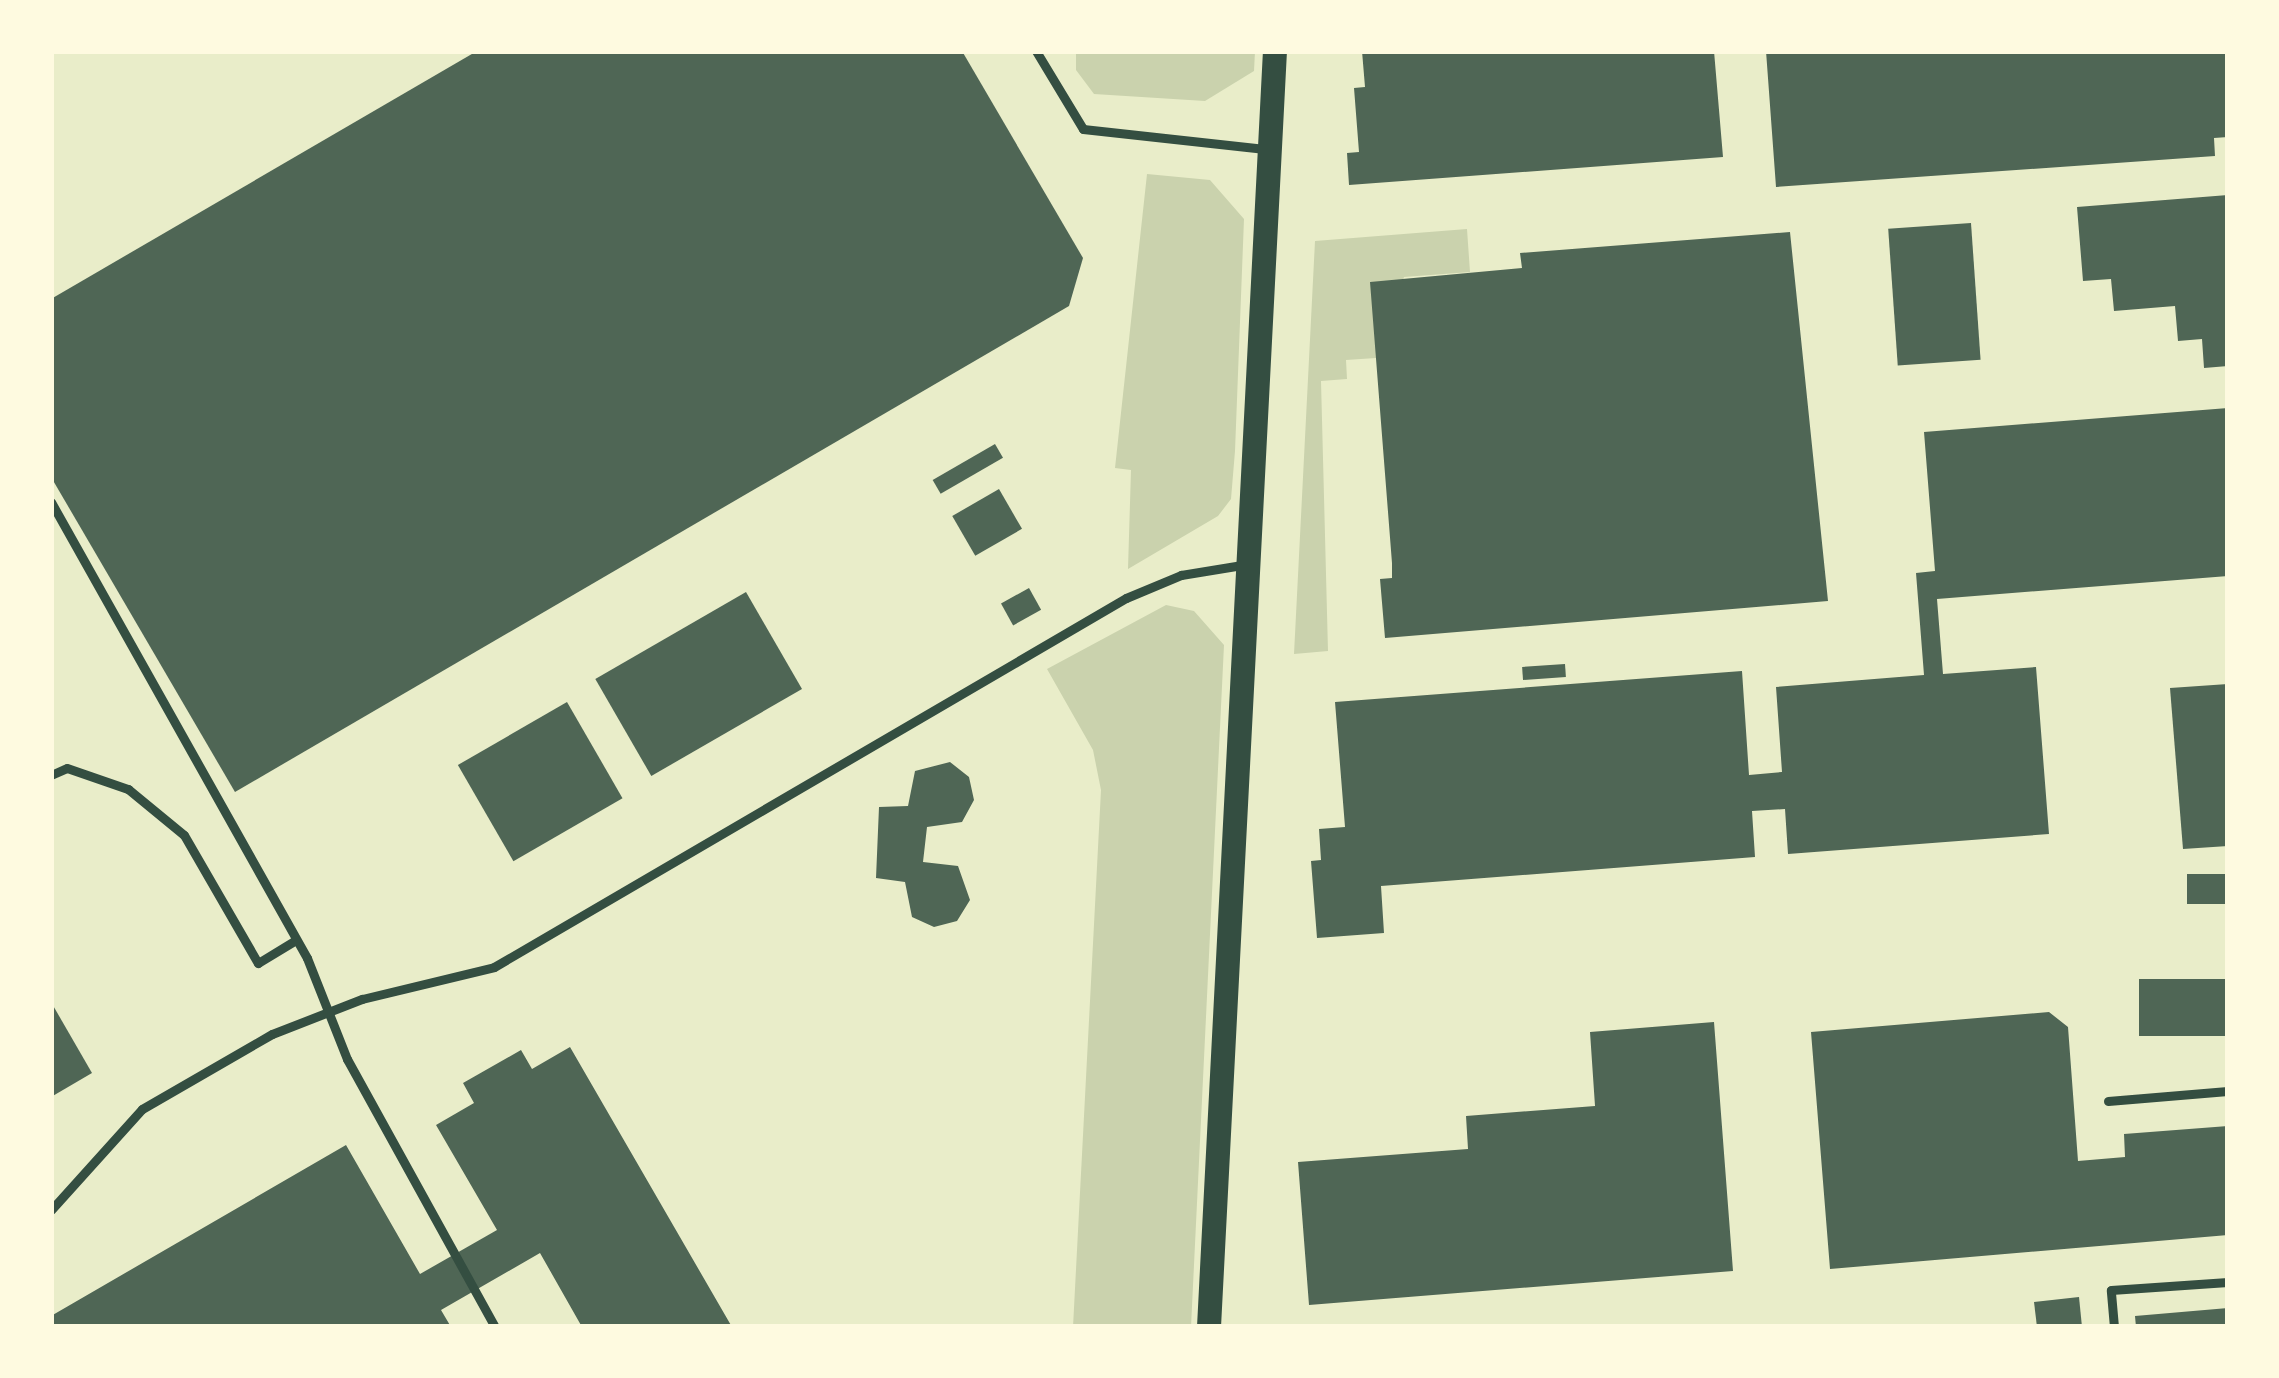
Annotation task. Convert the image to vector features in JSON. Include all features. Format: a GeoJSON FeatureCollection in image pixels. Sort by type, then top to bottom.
{"type":"FeatureCollection","features":[{"type":"Feature","properties":{"kind":"main road"},"geometry":{"type":"LineString","coordinates":[[1209,1327],[1275,51]]}},
{"type":"Feature","properties":{"kind":"lane"},"geometry":{"type":"LineString","coordinates":[[1036,51],[1082,129],[1270,149]]}},
{"type":"Feature","properties":{"kind":"lane"},"geometry":{"type":"LineString","coordinates":[[51,502],[296,940],[388,1140],[495,1327]]}},
{"type":"Feature","properties":{"kind":"lane"},"geometry":{"type":"LineString","coordinates":[[51,1210],[142,1109],[328,1011],[494,967],[1126,598],[1181,575],[1248,564]]}},
{"type":"Feature","properties":{"kind":"lane"},"geometry":{"type":"LineString","coordinates":[[51,775],[67,768],[128,789],[184,836],[258,962],[296,940]]}},
{"type":"Feature","properties":{"kind":"lane"},"geometry":{"type":"LineString","coordinates":[[2108,1101],[2228,1091]]}},
{"type":"Feature","properties":{"kind":"lane"},"geometry":{"type":"LineString","coordinates":[[2114,1327],[2111,1290],[2228,1282]]}},
{"type":"Feature","properties":{"kind":"green space"},"geometry":{"type":"Polygon","coordinates":[[[1076,51],[1255,51],[1254,71],[1205,101],[1094,94],[1076,70],[1076,51]]]}},
{"type":"Feature","properties":{"kind":"green space"},"geometry":{"type":"Polygon","coordinates":[[[1147,174],[1210,180],[1244,219],[1235,451],[1231,499],[1218,516],[1128,569],[1131,470],[1115,468],[1147,174]]]}},
{"type":"Feature","properties":{"kind":"green space"},"geometry":{"type":"Polygon","coordinates":[[[1467,229],[1470,272],[1404,277],[1376,358],[1346,360],[1347,379],[1321,381],[1328,651],[1294,654],[1315,241],[1467,229]]]}},
{"type":"Feature","properties":{"kind":"green space"},"geometry":{"type":"Polygon","coordinates":[[[1166,605],[1194,611],[1224,645],[1191,1327],[1073,1327],[1101,790],[1093,750],[1047,669],[1166,605]]]}},
{"type":"Feature","properties":{"kind":"building"},"geometry":{"type":"Polygon","coordinates":[[[477,51],[962,51],[1083,258],[1069,306],[235,792],[51,477],[51,299],[477,51]]]}},
{"type":"Feature","properties":{"kind":"building"},"geometry":{"type":"Polygon","coordinates":[[[1362,51],[1714,51],[1723,157],[1349,185],[1347,153],[1359,152],[1354,88],[1365,87],[1362,51]]]}},
{"type":"Feature","properties":{"kind":"building"},"geometry":{"type":"Polygon","coordinates":[[[1766,51],[2228,51],[2228,137],[2214,138],[2215,156],[1776,187],[1766,51]]]}},
{"type":"Feature","properties":{"kind":"building"},"geometry":{"type":"Polygon","coordinates":[[[2228,195],[2228,366],[2204,368],[2202,339],[2178,341],[2175,306],[2114,311],[2111,279],[2083,281],[2077,207],[2228,195]]]}},
{"type":"Feature","properties":{"kind":"building"},"geometry":{"type":"Polygon","coordinates":[[[1971,223],[1981,360],[1898,365],[1888,229],[1971,223]]]}},
{"type":"Feature","properties":{"kind":"building"},"geometry":{"type":"Polygon","coordinates":[[[1790,232],[1828,601],[1385,638],[1380,579],[1392,578],[1392,563],[1370,282],[1522,268],[1520,253],[1790,232]]]}},
{"type":"Feature","properties":{"kind":"building"},"geometry":{"type":"Polygon","coordinates":[[[2228,408],[2228,576],[1937,599],[1943,674],[2036,667],[2049,834],[1788,854],[1785,809],[1752,811],[1755,857],[1381,886],[1384,933],[1317,938],[1311,861],[1321,860],[1319,829],[1345,827],[1335,702],[1742,671],[1749,775],[1782,772],[1776,687],[1924,675],[1916,573],[1935,571],[1924,432],[2228,408]]]}},
{"type":"Feature","properties":{"kind":"building"},"geometry":{"type":"Polygon","coordinates":[[[995,444],[1003,458],[941,494],[933,480],[995,444]]]}},
{"type":"Feature","properties":{"kind":"building"},"geometry":{"type":"Polygon","coordinates":[[[999,489],[1022,529],[975,556],[952,516],[999,489]]]}},
{"type":"Feature","properties":{"kind":"building"},"geometry":{"type":"Polygon","coordinates":[[[1029,588],[1041,610],[1013,625],[1001,604],[1029,588]]]}},
{"type":"Feature","properties":{"kind":"building"},"geometry":{"type":"Polygon","coordinates":[[[746,592],[802,689],[651,776],[595,679],[746,592]]]}},
{"type":"Feature","properties":{"kind":"building"},"geometry":{"type":"Polygon","coordinates":[[[1565,664],[1566,677],[1523,680],[1522,667],[1565,664]]]}},
{"type":"Feature","properties":{"kind":"building"},"geometry":{"type":"Polygon","coordinates":[[[2228,684],[2228,846],[2183,849],[2170,688],[2228,684]]]}},
{"type":"Feature","properties":{"kind":"building"},"geometry":{"type":"Polygon","coordinates":[[[567,702],[622,798],[513,861],[458,765],[567,702]]]}},
{"type":"Feature","properties":{"kind":"building"},"geometry":{"type":"Polygon","coordinates":[[[950,762],[969,777],[974,800],[962,822],[927,827],[923,862],[958,866],[970,900],[957,921],[934,927],[912,917],[905,882],[876,878],[879,807],[908,806],[915,771],[950,762]]]}},
{"type":"Feature","properties":{"kind":"building"},"geometry":{"type":"Polygon","coordinates":[[[2187,874],[2228,874],[2228,904],[2187,904],[2187,874]]]}},
{"type":"Feature","properties":{"kind":"building"},"geometry":{"type":"Polygon","coordinates":[[[2139,979],[2228,979],[2228,1036],[2139,1036],[2139,979]]]}},
{"type":"Feature","properties":{"kind":"building"},"geometry":{"type":"Polygon","coordinates":[[[51,1002],[92,1073],[51,1097],[51,1002]]]}},
{"type":"Feature","properties":{"kind":"building"},"geometry":{"type":"Polygon","coordinates":[[[2049,1012],[2068,1027],[2078,1161],[2125,1157],[2124,1134],[2228,1126],[2228,1235],[1830,1269],[1811,1032],[2049,1012]]]}},
{"type":"Feature","properties":{"kind":"building"},"geometry":{"type":"Polygon","coordinates":[[[1714,1022],[1733,1271],[1309,1305],[1298,1162],[1468,1149],[1466,1116],[1595,1106],[1590,1032],[1714,1022]]]}},
{"type":"Feature","properties":{"kind":"building"},"geometry":{"type":"Polygon","coordinates":[[[570,1047],[732,1327],[582,1327],[540,1253],[441,1310],[451,1327],[51,1327],[51,1316],[346,1145],[420,1274],[497,1230],[436,1125],[474,1103],[463,1083],[521,1050],[532,1069],[570,1047]]]}},
{"type":"Feature","properties":{"kind":"building"},"geometry":{"type":"Polygon","coordinates":[[[2079,1297],[2082,1327],[2037,1327],[2034,1302],[2079,1297]]]}},
{"type":"Feature","properties":{"kind":"building"},"geometry":{"type":"Polygon","coordinates":[[[2228,1308],[2228,1327],[2136,1327],[2135,1316],[2228,1308]]]}}]}
